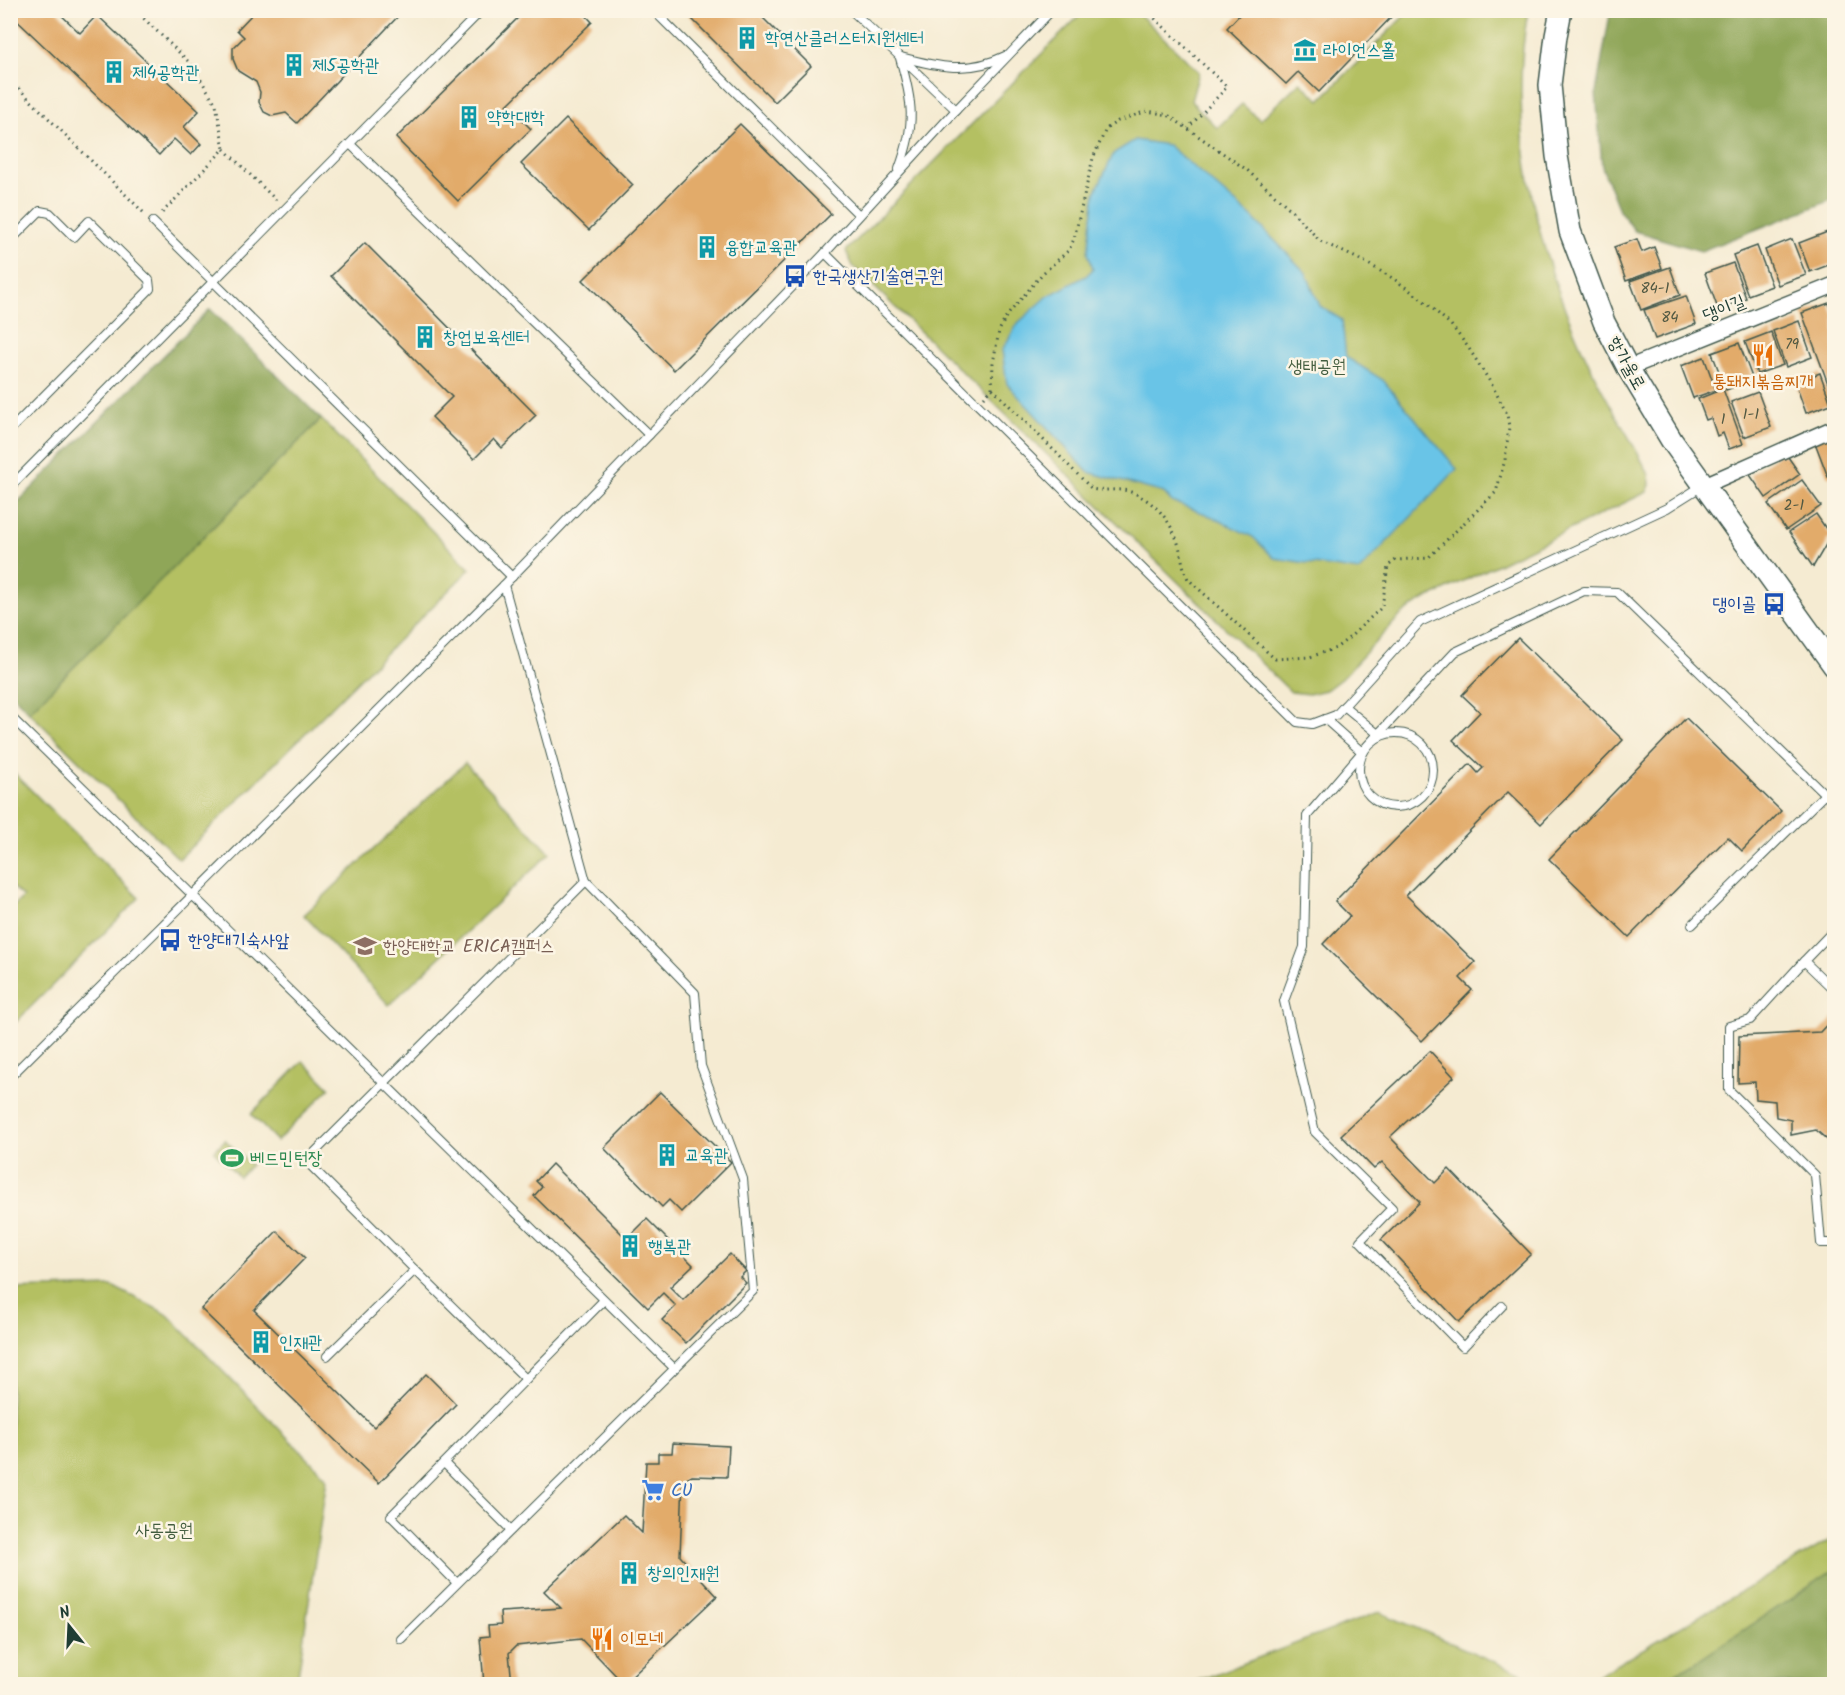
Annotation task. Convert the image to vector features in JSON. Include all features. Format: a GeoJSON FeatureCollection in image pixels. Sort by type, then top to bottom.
{"type":"FeatureCollection","features":[{"type":"Feature","properties":{"kind":"main road","name":"항가울로"},"geometry":{"type":"LineString","coordinates":[[1561,10],[1551,85],[1557,156],[1570,231],[1604,322],[1628,368],[1672,441],[1834,666]]}},
{"type":"Feature","properties":{"kind":"street","name":"댕이길"},"geometry":{"type":"LineString","coordinates":[[1628,368],[1834,285]]}},
{"type":"Feature","properties":{"kind":"street"},"geometry":{"type":"LineString","coordinates":[[1705,484],[1834,428]]}},
{"type":"Feature","properties":{"kind":"lane"},"geometry":{"type":"LineString","coordinates":[[10,487],[482,10]]}},
{"type":"Feature","properties":{"kind":"lane"},"geometry":{"type":"LineString","coordinates":[[653,10],[859,214]]}},
{"type":"Feature","properties":{"kind":"lane"},"geometry":{"type":"LineString","coordinates":[[851,10],[956,110]]}},
{"type":"Feature","properties":{"kind":"lane"},"geometry":{"type":"LineString","coordinates":[[10,1077],[512,577],[825,253],[956,110],[1052,10]]}},
{"type":"Feature","properties":{"kind":"lane"},"geometry":{"type":"LineString","coordinates":[[899,57],[935,65],[972,68],[992,63],[1011,53]]}},
{"type":"Feature","properties":{"kind":"lane"},"geometry":{"type":"LineString","coordinates":[[897,174],[909,138],[911,108],[908,86],[899,57]]}},
{"type":"Feature","properties":{"kind":"lane"},"geometry":{"type":"LineString","coordinates":[[350,144],[649,435]]}},
{"type":"Feature","properties":{"kind":"lane"},"geometry":{"type":"LineString","coordinates":[[10,242],[40,211],[50,213],[74,237],[89,221],[149,280],[151,285],[150,289],[10,430]]}},
{"type":"Feature","properties":{"kind":"lane"},"geometry":{"type":"LineString","coordinates":[[153,222],[512,577]]}},
{"type":"Feature","properties":{"kind":"lane"},"geometry":{"type":"LineString","coordinates":[[825,253],[1297,722],[1312,724],[1336,716],[1420,622],[1667,508],[1705,484]]}},
{"type":"Feature","properties":{"kind":"lane"},"geometry":{"type":"LineString","coordinates":[[401,1639],[753,1291],[743,1179],[702,1066],[695,993],[586,881],[504,585]]}},
{"type":"Feature","properties":{"kind":"lane"},"geometry":{"type":"LineString","coordinates":[[1502,1306],[1463,1347],[1360,1241],[1392,1208],[1316,1132],[1284,1001],[1304,947],[1307,816],[1378,734],[1455,652],[1584,591],[1617,592],[1834,803]]}},
{"type":"Feature","properties":{"kind":"lane"},"geometry":{"type":"LineString","coordinates":[[1344,706],[1378,734]]}},
{"type":"Feature","properties":{"kind":"lane"},"geometry":{"type":"LineString","coordinates":[[10,716],[674,1368]]}},
{"type":"Feature","properties":{"kind":"lane"},"geometry":{"type":"LineString","coordinates":[[1325,719],[1365,749]]}},
{"type":"Feature","properties":{"kind":"lane"},"geometry":{"type":"LineString","coordinates":[[1388,734],[1412,737],[1422,744],[1429,754],[1432,778],[1427,790],[1419,799],[1408,805],[1396,807],[1374,800],[1365,791],[1360,780],[1359,768],[1365,749],[1377,738],[1388,734]]}},
{"type":"Feature","properties":{"kind":"lane"},"geometry":{"type":"LineString","coordinates":[[1692,925],[1825,794]]}},
{"type":"Feature","properties":{"kind":"lane"},"geometry":{"type":"LineString","coordinates":[[526,1378],[306,1161],[586,881]]}},
{"type":"Feature","properties":{"kind":"lane"},"geometry":{"type":"LineString","coordinates":[[1834,930],[1750,1020],[1729,1026],[1729,1090],[1815,1175],[1821,1243],[1834,1243]]}},
{"type":"Feature","properties":{"kind":"lane"},"geometry":{"type":"LineString","coordinates":[[1804,962],[1834,990]]}},
{"type":"Feature","properties":{"kind":"lane"},"geometry":{"type":"LineString","coordinates":[[327,1356],[415,1270]]}},
{"type":"Feature","properties":{"kind":"lane"},"geometry":{"type":"LineString","coordinates":[[458,1582],[391,1516],[604,1300]]}},
{"type":"Feature","properties":{"kind":"lane"},"geometry":{"type":"LineString","coordinates":[[444,1463],[511,1530]]}},
{"type":"Feature","properties":{"kind":"path"},"geometry":{"type":"LineString","coordinates":[[135,10],[191,64],[216,104],[224,149],[286,209]]}},
{"type":"Feature","properties":{"kind":"path"},"geometry":{"type":"LineString","coordinates":[[1146,10],[1227,87],[1188,128]]}},
{"type":"Feature","properties":{"kind":"path"},"geometry":{"type":"LineString","coordinates":[[10,80],[153,222],[224,149]]}},
{"type":"Feature","properties":{"kind":"path"},"geometry":{"type":"LineString","coordinates":[[977,404],[992,388],[993,363],[999,331],[1006,316],[1042,274],[1069,250],[1077,227],[1093,158],[1106,129],[1118,121],[1147,111],[1168,115],[1247,170],[1289,208],[1320,242],[1365,262],[1423,300],[1451,326],[1468,347],[1507,414],[1509,427],[1505,460],[1496,492],[1428,558],[1396,560],[1388,566],[1382,607],[1336,648],[1310,657],[1275,659],[1188,579],[1183,569],[1174,533],[1152,502],[1128,491],[1092,489],[992,388]]}},
{"type":"Feature","properties":{"kind":"green space","name":"생태공원"},"geometry":{"type":"Polygon","coordinates":[[[1084,11],[1136,11],[1199,72],[1191,101],[1217,128],[1242,104],[1260,120],[1300,82],[1320,100],[1409,11],[1528,11],[1522,59],[1521,107],[1525,155],[1533,202],[1560,296],[1599,384],[1649,475],[1650,485],[1647,492],[1420,602],[1401,615],[1342,678],[1326,690],[1309,694],[1291,692],[853,266],[846,251],[1084,11]]]}},
{"type":"Feature","properties":{"kind":"green space"},"geometry":{"type":"Polygon","coordinates":[[[1613,11],[1834,11],[1834,199],[1701,251],[1635,231],[1619,210],[1602,167],[1596,92],[1610,14],[1613,11]]]}},
{"type":"Feature","properties":{"kind":"green space"},"geometry":{"type":"Polygon","coordinates":[[[210,309],[321,419],[29,712],[11,693],[11,509],[210,309]]]}},
{"type":"Feature","properties":{"kind":"green space"},"geometry":{"type":"Polygon","coordinates":[[[321,419],[470,569],[179,859],[29,712],[321,419]]]}},
{"type":"Feature","properties":{"kind":"green space"},"geometry":{"type":"Polygon","coordinates":[[[465,763],[550,853],[389,1005],[304,915],[465,763]]]}},
{"type":"Feature","properties":{"kind":"green space"},"geometry":{"type":"Polygon","coordinates":[[[10,769],[139,898],[11,1027],[11,909],[23,897],[11,886],[10,769]]]}},
{"type":"Feature","properties":{"kind":"green space"},"geometry":{"type":"Polygon","coordinates":[[[303,1061],[330,1088],[277,1141],[251,1114],[303,1061]]]}},
{"type":"Feature","properties":{"kind":"green space","name":"베드민턴장"},"geometry":{"type":"Polygon","coordinates":[[[225,1140],[251,1165],[239,1177],[214,1151],[225,1140]]]}},
{"type":"Feature","properties":{"kind":"green space","name":"사동공원"},"geometry":{"type":"Polygon","coordinates":[[[112,1286],[167,1314],[327,1478],[298,1684],[11,1684],[11,1289],[112,1286]]]}},
{"type":"Feature","properties":{"kind":"green space"},"geometry":{"type":"Polygon","coordinates":[[[1834,1539],[1834,1684],[1583,1684],[1830,1540],[1834,1539]]]}},
{"type":"Feature","properties":{"kind":"green space"},"geometry":{"type":"Polygon","coordinates":[[[1834,1570],[1834,1684],[1647,1684],[1690,1666],[1834,1570]]]}},
{"type":"Feature","properties":{"kind":"green space"},"geometry":{"type":"Polygon","coordinates":[[[1379,1612],[1546,1684],[1189,1684],[1379,1612]]]}},
{"type":"Feature","properties":{"kind":"water"},"geometry":{"type":"Polygon","coordinates":[[[1135,140],[1168,145],[1252,217],[1306,273],[1320,306],[1342,320],[1346,357],[1383,380],[1457,469],[1359,571],[1274,558],[1253,537],[1206,514],[1172,502],[1164,493],[1088,472],[1007,384],[1002,350],[1018,323],[1048,296],[1086,276],[1093,269],[1088,253],[1095,193],[1114,153],[1135,140]]]}},
{"type":"Feature","properties":{"kind":"building","name":"제4공학관"},"geometry":{"type":"Polygon","coordinates":[[[10,10],[56,10],[80,33],[97,15],[199,111],[184,127],[201,144],[191,155],[174,139],[159,155],[10,14],[10,10]]]}},
{"type":"Feature","properties":{"kind":"building","name":"제5공학관"},"geometry":{"type":"Polygon","coordinates":[[[256,10],[404,10],[297,123],[286,113],[272,116],[264,112],[259,102],[260,92],[256,82],[238,71],[233,59],[233,48],[244,37],[237,30],[256,10]]]}},
{"type":"Feature","properties":{"kind":"building","name":"약학대학"},"geometry":{"type":"Polygon","coordinates":[[[526,10],[581,10],[592,22],[507,105],[531,129],[458,201],[396,138],[526,10]]]}},
{"type":"Feature","properties":{"kind":"building","name":"학연산클러스터지원센터"},"geometry":{"type":"Polygon","coordinates":[[[683,10],[755,10],[811,66],[775,102],[683,10]]]}},
{"type":"Feature","properties":{"kind":"building","name":"라이언스홀"},"geometry":{"type":"Polygon","coordinates":[[[1240,10],[1398,10],[1319,92],[1298,72],[1286,84],[1227,28],[1242,12],[1240,10]]]}},
{"type":"Feature","properties":{"kind":"building"},"geometry":{"type":"Polygon","coordinates":[[[566,119],[633,185],[589,230],[521,164],[566,119]]]}},
{"type":"Feature","properties":{"kind":"building","name":"융합교육관"},"geometry":{"type":"Polygon","coordinates":[[[740,124],[831,214],[674,370],[583,280],[740,124]]]}},
{"type":"Feature","properties":{"kind":"building"},"geometry":{"type":"Polygon","coordinates":[[[1830,231],[1834,244],[1834,263],[1810,272],[1799,243],[1830,231]]]}},
{"type":"Feature","properties":{"kind":"building"},"geometry":{"type":"Polygon","coordinates":[[[1637,239],[1642,252],[1654,247],[1662,268],[1626,281],[1614,247],[1637,239]]]}},
{"type":"Feature","properties":{"kind":"building"},"geometry":{"type":"Polygon","coordinates":[[[1792,239],[1806,275],[1778,285],[1765,250],[1792,239]]]}},
{"type":"Feature","properties":{"kind":"building","name":"창업보육센터"},"geometry":{"type":"Polygon","coordinates":[[[365,243],[536,415],[502,448],[494,439],[474,459],[432,417],[452,397],[331,276],[365,243]]]}},
{"type":"Feature","properties":{"kind":"building"},"geometry":{"type":"Polygon","coordinates":[[[1757,246],[1772,286],[1748,295],[1733,255],[1757,246]]]}},
{"type":"Feature","properties":{"kind":"building"},"geometry":{"type":"Polygon","coordinates":[[[1733,263],[1746,298],[1718,309],[1705,273],[1733,263]]]}},
{"type":"Feature","properties":{"kind":"building"},"geometry":{"type":"Polygon","coordinates":[[[1670,267],[1680,295],[1641,310],[1630,281],[1670,267]]]}},
{"type":"Feature","properties":{"kind":"building"},"geometry":{"type":"Polygon","coordinates":[[[1686,296],[1696,324],[1655,339],[1644,310],[1686,296]]]}},
{"type":"Feature","properties":{"kind":"building"},"geometry":{"type":"Polygon","coordinates":[[[1829,303],[1834,316],[1834,400],[1802,313],[1829,303]]]}},
{"type":"Feature","properties":{"kind":"building"},"geometry":{"type":"Polygon","coordinates":[[[1799,321],[1812,357],[1786,367],[1773,331],[1799,321]]]}},
{"type":"Feature","properties":{"kind":"building"},"geometry":{"type":"Polygon","coordinates":[[[1771,332],[1783,365],[1757,374],[1745,342],[1771,332]]]}},
{"type":"Feature","properties":{"kind":"building"},"geometry":{"type":"Polygon","coordinates":[[[1739,343],[1753,380],[1726,390],[1712,353],[1739,343]]]}},
{"type":"Feature","properties":{"kind":"building"},"geometry":{"type":"Polygon","coordinates":[[[1704,357],[1716,390],[1693,398],[1681,366],[1704,357]]]}},
{"type":"Feature","properties":{"kind":"building"},"geometry":{"type":"Polygon","coordinates":[[[1820,373],[1831,404],[1806,413],[1795,382],[1820,373]]]}},
{"type":"Feature","properties":{"kind":"building"},"geometry":{"type":"Polygon","coordinates":[[[1723,389],[1743,444],[1729,449],[1723,433],[1717,436],[1711,418],[1706,420],[1698,399],[1723,389]]]}},
{"type":"Feature","properties":{"kind":"building"},"geometry":{"type":"Polygon","coordinates":[[[1758,392],[1771,427],[1744,437],[1731,402],[1758,392]]]}},
{"type":"Feature","properties":{"kind":"building"},"geometry":{"type":"Polygon","coordinates":[[[1834,432],[1834,475],[1828,477],[1814,440],[1834,432]]]}},
{"type":"Feature","properties":{"kind":"building"},"geometry":{"type":"Polygon","coordinates":[[[1779,454],[1788,457],[1800,474],[1766,498],[1750,475],[1779,454]]]}},
{"type":"Feature","properties":{"kind":"building"},"geometry":{"type":"Polygon","coordinates":[[[1802,480],[1821,506],[1786,530],[1768,504],[1802,480]]]}},
{"type":"Feature","properties":{"kind":"building"},"geometry":{"type":"Polygon","coordinates":[[[1816,514],[1831,536],[1813,567],[1789,532],[1816,514]]]}},
{"type":"Feature","properties":{"kind":"building"},"geometry":{"type":"Polygon","coordinates":[[[1518,638],[1623,740],[1541,824],[1508,792],[1406,895],[1475,962],[1460,978],[1472,990],[1422,1041],[1323,944],[1350,916],[1335,901],[1470,764],[1478,773],[1483,768],[1453,740],[1480,712],[1462,695],[1518,638]]]}},
{"type":"Feature","properties":{"kind":"building"},"geometry":{"type":"Polygon","coordinates":[[[1686,718],[1781,811],[1742,851],[1728,837],[1629,937],[1549,859],[1686,718]]]}},
{"type":"Feature","properties":{"kind":"building"},"geometry":{"type":"Polygon","coordinates":[[[1834,1017],[1834,1230],[1832,1230],[1832,1144],[1816,1130],[1791,1135],[1791,1120],[1776,1117],[1775,1101],[1756,1099],[1755,1082],[1738,1083],[1739,1036],[1820,1032],[1834,1017]]]}},
{"type":"Feature","properties":{"kind":"building"},"geometry":{"type":"Polygon","coordinates":[[[1430,1051],[1454,1077],[1390,1137],[1435,1183],[1449,1169],[1531,1254],[1459,1322],[1381,1240],[1420,1202],[1382,1162],[1374,1169],[1341,1135],[1430,1051]]]}},
{"type":"Feature","properties":{"kind":"building","name":"교육관"},"geometry":{"type":"Polygon","coordinates":[[[660,1092],[731,1162],[681,1212],[669,1200],[662,1207],[604,1148],[660,1092]]]}},
{"type":"Feature","properties":{"kind":"building","name":"행복관"},"geometry":{"type":"Polygon","coordinates":[[[552,1164],[627,1239],[647,1219],[693,1265],[670,1287],[683,1300],[730,1254],[746,1271],[740,1277],[746,1283],[686,1343],[662,1320],[676,1306],[663,1293],[648,1308],[534,1196],[542,1187],[536,1181],[552,1164]]]}},
{"type":"Feature","properties":{"kind":"building","name":"인재관"},"geometry":{"type":"Polygon","coordinates":[[[277,1231],[305,1258],[254,1310],[374,1427],[426,1374],[456,1404],[379,1483],[201,1309],[277,1231]]]}},
{"type":"Feature","properties":{"kind":"building","name":"창의인재원"},"geometry":{"type":"Polygon","coordinates":[[[673,1443],[729,1446],[727,1477],[692,1476],[683,1481],[680,1556],[717,1596],[624,1684],[581,1639],[516,1646],[509,1653],[512,1684],[484,1684],[480,1637],[489,1636],[488,1626],[501,1625],[500,1612],[561,1608],[544,1591],[624,1515],[642,1533],[646,1462],[658,1462],[658,1453],[672,1453],[673,1443]]]}},
{"type":"Feature","properties":{"kind":"place","name":"학연산클러스터지원센터"},"geometry":{"type":"Point","coordinates":[747,38]}},
{"type":"Feature","properties":{"kind":"place","name":"라이언스홀"},"geometry":{"type":"Point","coordinates":[1305,50]}},
{"type":"Feature","properties":{"kind":"place","name":"제5공학관"},"geometry":{"type":"Point","coordinates":[294,65]}},
{"type":"Feature","properties":{"kind":"place","name":"제4공학관"},"geometry":{"type":"Point","coordinates":[114,72]}},
{"type":"Feature","properties":{"kind":"place","name":"약학대학"},"geometry":{"type":"Point","coordinates":[469,117]}},
{"type":"Feature","properties":{"kind":"place","name":"융합교육관"},"geometry":{"type":"Point","coordinates":[707,247]}},
{"type":"Feature","properties":{"kind":"place","name":"한국생산기술연구원"},"geometry":{"type":"Point","coordinates":[795,276]}},
{"type":"Feature","properties":{"kind":"place","name":"창업보육센터"},"geometry":{"type":"Point","coordinates":[425,337]}},
{"type":"Feature","properties":{"kind":"place","name":"통돼지볶음찌개"},"geometry":{"type":"Point","coordinates":[1763,355]}},
{"type":"Feature","properties":{"kind":"place","name":"댕이골"},"geometry":{"type":"Point","coordinates":[1774,604]}},
{"type":"Feature","properties":{"kind":"place","name":"한양대기숙사앞"},"geometry":{"type":"Point","coordinates":[170,940]}},
{"type":"Feature","properties":{"kind":"place","name":"한양대학교 ERICA캠퍼스"},"geometry":{"type":"Point","coordinates":[365,946]}},
{"type":"Feature","properties":{"kind":"place","name":"교육관"},"geometry":{"type":"Point","coordinates":[667,1155]}},
{"type":"Feature","properties":{"kind":"place","name":"베드민턴장"},"geometry":{"type":"Point","coordinates":[232,1158]}},
{"type":"Feature","properties":{"kind":"place","name":"행복관"},"geometry":{"type":"Point","coordinates":[630,1246]}},
{"type":"Feature","properties":{"kind":"place","name":"인재관"},"geometry":{"type":"Point","coordinates":[261,1342]}},
{"type":"Feature","properties":{"kind":"place","name":"CU"},"geometry":{"type":"Point","coordinates":[653,1490]}},
{"type":"Feature","properties":{"kind":"place","name":"창의인재원"},"geometry":{"type":"Point","coordinates":[629,1573]}},
{"type":"Feature","properties":{"kind":"place","name":"이모네"},"geometry":{"type":"Point","coordinates":[602,1639]}}]}
